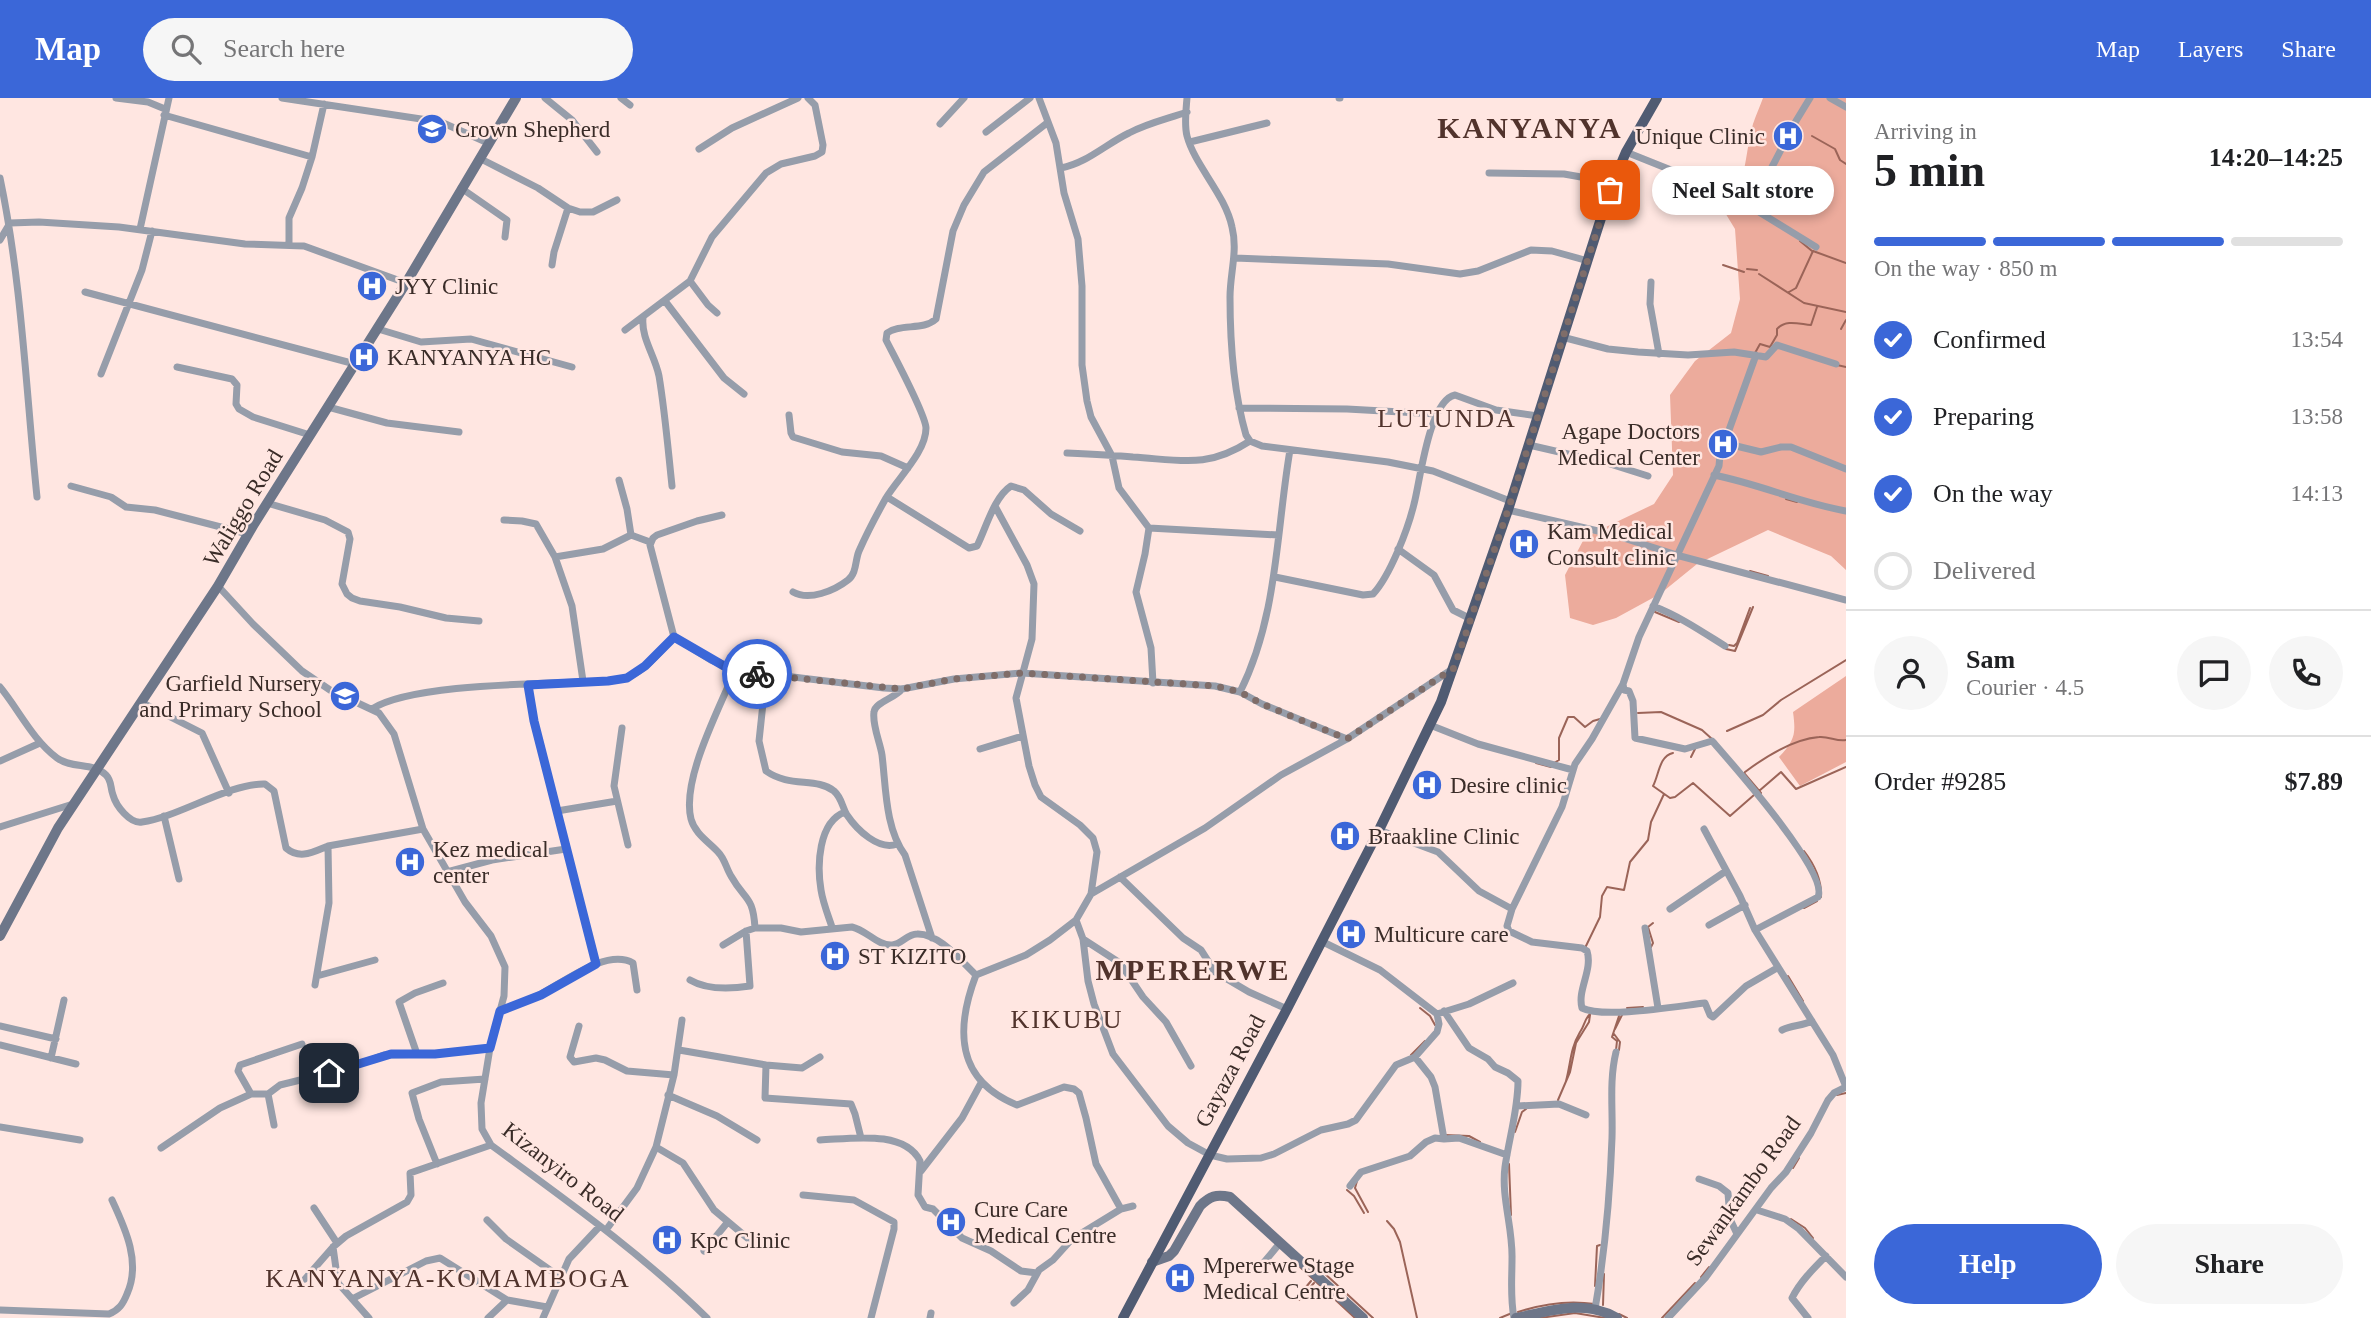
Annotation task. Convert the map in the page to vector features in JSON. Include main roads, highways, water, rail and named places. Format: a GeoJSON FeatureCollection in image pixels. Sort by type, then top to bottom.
{"type":"FeatureCollection","features":[{"type":"Feature","properties":{"kind":"main road","name":"Gayaza Road"},"geometry":{"type":"LineString","coordinates":[[1123,1318],[1287,1009],[1430,725],[1471,619],[1610,190],[1626,152],[1657,98]]}},
{"type":"Feature","properties":{"kind":"waterway"},"geometry":{"type":"LineString","coordinates":[[1812,136],[1835,149],[1840,160],[1846,164]]}},
{"type":"Feature","properties":{"kind":"waterway"},"geometry":{"type":"LineString","coordinates":[[1800,241],[1812,251]]}},
{"type":"Feature","properties":{"kind":"waterway"},"geometry":{"type":"LineString","coordinates":[[1789,292],[1796,288],[1813,251],[1846,263]]}},
{"type":"Feature","properties":{"kind":"waterway"},"geometry":{"type":"LineString","coordinates":[[1723,265],[1744,272]]}},
{"type":"Feature","properties":{"kind":"waterway"},"geometry":{"type":"LineString","coordinates":[[1747,269],[1757,270]]}},
{"type":"Feature","properties":{"kind":"waterway"},"geometry":{"type":"LineString","coordinates":[[1759,274],[1804,303],[1846,312]]}},
{"type":"Feature","properties":{"kind":"waterway"},"geometry":{"type":"LineString","coordinates":[[1755,353],[1760,344],[1770,347],[1777,335],[1777,329],[1784,324],[1811,325],[1817,307]]}},
{"type":"Feature","properties":{"kind":"waterway"},"geometry":{"type":"LineString","coordinates":[[1841,329],[1846,320]]}},
{"type":"Feature","properties":{"kind":"waterway"},"geometry":{"type":"LineString","coordinates":[[1837,365],[1846,367]]}},
{"type":"Feature","properties":{"kind":"waterway"},"geometry":{"type":"LineString","coordinates":[[1786,499],[1797,502]]}},
{"type":"Feature","properties":{"kind":"waterway"},"geometry":{"type":"LineString","coordinates":[[1750,571],[1768,576]]}},
{"type":"Feature","properties":{"kind":"waterway"},"geometry":{"type":"LineString","coordinates":[[1726,649],[1735,651],[1753,607]]}},
{"type":"Feature","properties":{"kind":"waterway"},"geometry":{"type":"LineString","coordinates":[[1729,645],[1734,646],[1737,643],[1750,608]]}},
{"type":"Feature","properties":{"kind":"waterway"},"geometry":{"type":"LineString","coordinates":[[1655,612],[1679,622]]}},
{"type":"Feature","properties":{"kind":"waterway"},"geometry":{"type":"LineString","coordinates":[[1727,731],[1763,715],[1781,700],[1846,660]]}},
{"type":"Feature","properties":{"kind":"waterway"},"geometry":{"type":"LineString","coordinates":[[1638,713],[1661,712],[1702,730],[1712,739]]}},
{"type":"Feature","properties":{"kind":"waterway"},"geometry":{"type":"LineString","coordinates":[[1554,763],[1559,760],[1559,738],[1568,717],[1574,717],[1585,727],[1600,719]]}},
{"type":"Feature","properties":{"kind":"waterway"},"geometry":{"type":"LineString","coordinates":[[1745,772],[1770,755],[1799,741],[1819,737],[1846,740]]}},
{"type":"Feature","properties":{"kind":"waterway"},"geometry":{"type":"LineString","coordinates":[[1691,757],[1695,749]]}},
{"type":"Feature","properties":{"kind":"waterway"},"geometry":{"type":"LineString","coordinates":[[1673,753],[1662,762],[1653,786],[1670,798],[1693,783],[1730,816],[1754,795]]}},
{"type":"Feature","properties":{"kind":"waterway"},"geometry":{"type":"LineString","coordinates":[[1536,763],[1551,767]]}},
{"type":"Feature","properties":{"kind":"waterway"},"geometry":{"type":"LineString","coordinates":[[1759,791],[1781,772],[1796,789],[1846,767]]}},
{"type":"Feature","properties":{"kind":"waterway"},"geometry":{"type":"LineString","coordinates":[[1744,773],[1761,793]]}},
{"type":"Feature","properties":{"kind":"waterway"},"geometry":{"type":"LineString","coordinates":[[1585,948],[1600,917],[1602,896],[1607,887],[1624,890],[1630,862],[1648,840],[1651,822],[1664,794]]}},
{"type":"Feature","properties":{"kind":"waterway"},"geometry":{"type":"LineString","coordinates":[[1804,851],[1817,872],[1821,897]]}},
{"type":"Feature","properties":{"kind":"waterway"},"geometry":{"type":"LineString","coordinates":[[1804,908],[1817,901]]}},
{"type":"Feature","properties":{"kind":"waterway"},"geometry":{"type":"LineString","coordinates":[[1651,947],[1653,943],[1648,927],[1653,923]]}},
{"type":"Feature","properties":{"kind":"waterway"},"geometry":{"type":"LineString","coordinates":[[1788,976],[1803,1001]]}},
{"type":"Feature","properties":{"kind":"waterway"},"geometry":{"type":"LineString","coordinates":[[1627,1008],[1643,1007]]}},
{"type":"Feature","properties":{"kind":"waterway"},"geometry":{"type":"LineString","coordinates":[[1420,1008],[1430,1016],[1435,1025]]}},
{"type":"Feature","properties":{"kind":"waterway"},"geometry":{"type":"LineString","coordinates":[[1566,1081],[1574,1044],[1591,1013]]}},
{"type":"Feature","properties":{"kind":"waterway"},"geometry":{"type":"LineString","coordinates":[[1558,1100],[1570,1072],[1576,1043],[1589,1022],[1590,1015]]}},
{"type":"Feature","properties":{"kind":"waterway"},"geometry":{"type":"LineString","coordinates":[[1615,1029],[1622,1015]]}},
{"type":"Feature","properties":{"kind":"waterway"},"geometry":{"type":"LineString","coordinates":[[1616,1050],[1617,1041],[1612,1037],[1619,1016]]}},
{"type":"Feature","properties":{"kind":"waterway"},"geometry":{"type":"LineString","coordinates":[[1614,1034],[1620,1042],[1619,1050]]}},
{"type":"Feature","properties":{"kind":"waterway"},"geometry":{"type":"LineString","coordinates":[[1411,1055],[1425,1041]]}},
{"type":"Feature","properties":{"kind":"waterway"},"geometry":{"type":"LineString","coordinates":[[1837,1095],[1846,1093]]}},
{"type":"Feature","properties":{"kind":"waterway"},"geometry":{"type":"LineString","coordinates":[[1515,1132],[1522,1112],[1526,1109]]}},
{"type":"Feature","properties":{"kind":"waterway"},"geometry":{"type":"LineString","coordinates":[[1445,1135],[1469,1136],[1480,1142]]}},
{"type":"Feature","properties":{"kind":"waterway"},"geometry":{"type":"LineString","coordinates":[[1793,1168],[1799,1158]]}},
{"type":"Feature","properties":{"kind":"waterway"},"geometry":{"type":"LineString","coordinates":[[1509,1164],[1511,1215]]}},
{"type":"Feature","properties":{"kind":"waterway"},"geometry":{"type":"LineString","coordinates":[[1357,1181],[1355,1188],[1368,1212]]}},
{"type":"Feature","properties":{"kind":"waterway"},"geometry":{"type":"LineString","coordinates":[[1347,1190],[1364,1213]]}},
{"type":"Feature","properties":{"kind":"waterway"},"geometry":{"type":"LineString","coordinates":[[1791,1219],[1805,1228],[1813,1238]]}},
{"type":"Feature","properties":{"kind":"waterway"},"geometry":{"type":"LineString","coordinates":[[1387,1221],[1400,1242],[1417,1318]]}},
{"type":"Feature","properties":{"kind":"waterway"},"geometry":{"type":"LineString","coordinates":[[1595,1286],[1597,1246],[1600,1245]]}},
{"type":"Feature","properties":{"kind":"waterway"},"geometry":{"type":"LineString","coordinates":[[1300,1267],[1355,1318]]}},
{"type":"Feature","properties":{"kind":"waterway"},"geometry":{"type":"LineString","coordinates":[[1701,1277],[1709,1267]]}},
{"type":"Feature","properties":{"kind":"waterway"},"geometry":{"type":"LineString","coordinates":[[1323,1272],[1373,1318]]}},
{"type":"Feature","properties":{"kind":"waterway"},"geometry":{"type":"LineString","coordinates":[[1603,1305],[1604,1274]]}},
{"type":"Feature","properties":{"kind":"waterway"},"geometry":{"type":"LineString","coordinates":[[1296,1299],[1311,1281]]}},
{"type":"Feature","properties":{"kind":"waterway"},"geometry":{"type":"LineString","coordinates":[[1299,1300],[1314,1283]]}},
{"type":"Feature","properties":{"kind":"waterway"},"geometry":{"type":"LineString","coordinates":[[1662,1318],[1695,1283]]}},
{"type":"Feature","properties":{"kind":"waterway"},"geometry":{"type":"LineString","coordinates":[[1518,1312],[1575,1302],[1595,1304]]}},
{"type":"Feature","properties":{"kind":"waterway"},"geometry":{"type":"LineString","coordinates":[[1500,1318],[1512,1313]]}},
{"type":"Feature","properties":{"kind":"waterway"},"geometry":{"type":"LineString","coordinates":[[1540,1318],[1575,1313],[1605,1318]]}},
{"type":"Feature","properties":{"kind":"waterway"},"geometry":{"type":"LineString","coordinates":[[1619,1314],[1627,1318]]}},
{"type":"Feature","properties":{"kind":"place","name":"Crown Shepherd"},"geometry":{"type":"Point","coordinates":[432,129]}},
{"type":"Feature","properties":{"kind":"place","name":"Unique Clinic"},"geometry":{"type":"Point","coordinates":[1788,136]}},
{"type":"Feature","properties":{"kind":"place","name":"Neel Salt store"},"geometry":{"type":"Point","coordinates":[1610,190]}},
{"type":"Feature","properties":{"kind":"place","name":"JYY Clinic"},"geometry":{"type":"Point","coordinates":[372,286]}},
{"type":"Feature","properties":{"kind":"place","name":"KANYANYA HC"},"geometry":{"type":"Point","coordinates":[364,357]}},
{"type":"Feature","properties":{"kind":"place","name":"Agape Doctors Medical Center"},"geometry":{"type":"Point","coordinates":[1723,444]}},
{"type":"Feature","properties":{"kind":"place","name":"Kam Medical Consult clinic"},"geometry":{"type":"Point","coordinates":[1524,544]}},
{"type":"Feature","properties":{"kind":"place","name":"Garfield Nursery and Primary School"},"geometry":{"type":"Point","coordinates":[345,696]}},
{"type":"Feature","properties":{"kind":"place","name":"Desire clinic"},"geometry":{"type":"Point","coordinates":[1427,785]}},
{"type":"Feature","properties":{"kind":"place","name":"Braakline Clinic"},"geometry":{"type":"Point","coordinates":[1345,836]}},
{"type":"Feature","properties":{"kind":"place","name":"Kez medical center"},"geometry":{"type":"Point","coordinates":[410,862]}},
{"type":"Feature","properties":{"kind":"place","name":"Multicure care"},"geometry":{"type":"Point","coordinates":[1351,934]}},
{"type":"Feature","properties":{"kind":"place","name":"ST KIZITO"},"geometry":{"type":"Point","coordinates":[835,956]}},
{"type":"Feature","properties":{"kind":"place","name":"Cure Care Medical Centre"},"geometry":{"type":"Point","coordinates":[951,1222]}},
{"type":"Feature","properties":{"kind":"place","name":"Kpc Clinic"},"geometry":{"type":"Point","coordinates":[667,1240]}},
{"type":"Feature","properties":{"kind":"place","name":"Mpererwe Stage Medical Centre"},"geometry":{"type":"Point","coordinates":[1180,1278]}},
{"type":"Feature","properties":{"kind":"district","name":"KANYANYA"},"geometry":{"type":"Point","coordinates":[1530,127]}},
{"type":"Feature","properties":{"kind":"district","name":"LUTUNDA"},"geometry":{"type":"Point","coordinates":[1447,418]}},
{"type":"Feature","properties":{"kind":"district","name":"MPERERWE"},"geometry":{"type":"Point","coordinates":[1193,969]}},
{"type":"Feature","properties":{"kind":"district","name":"KIKUBU"},"geometry":{"type":"Point","coordinates":[1067,1019]}},
{"type":"Feature","properties":{"kind":"district","name":"KANYANYA-KOMAMBOGA"},"geometry":{"type":"Point","coordinates":[448,1278]}}]}
